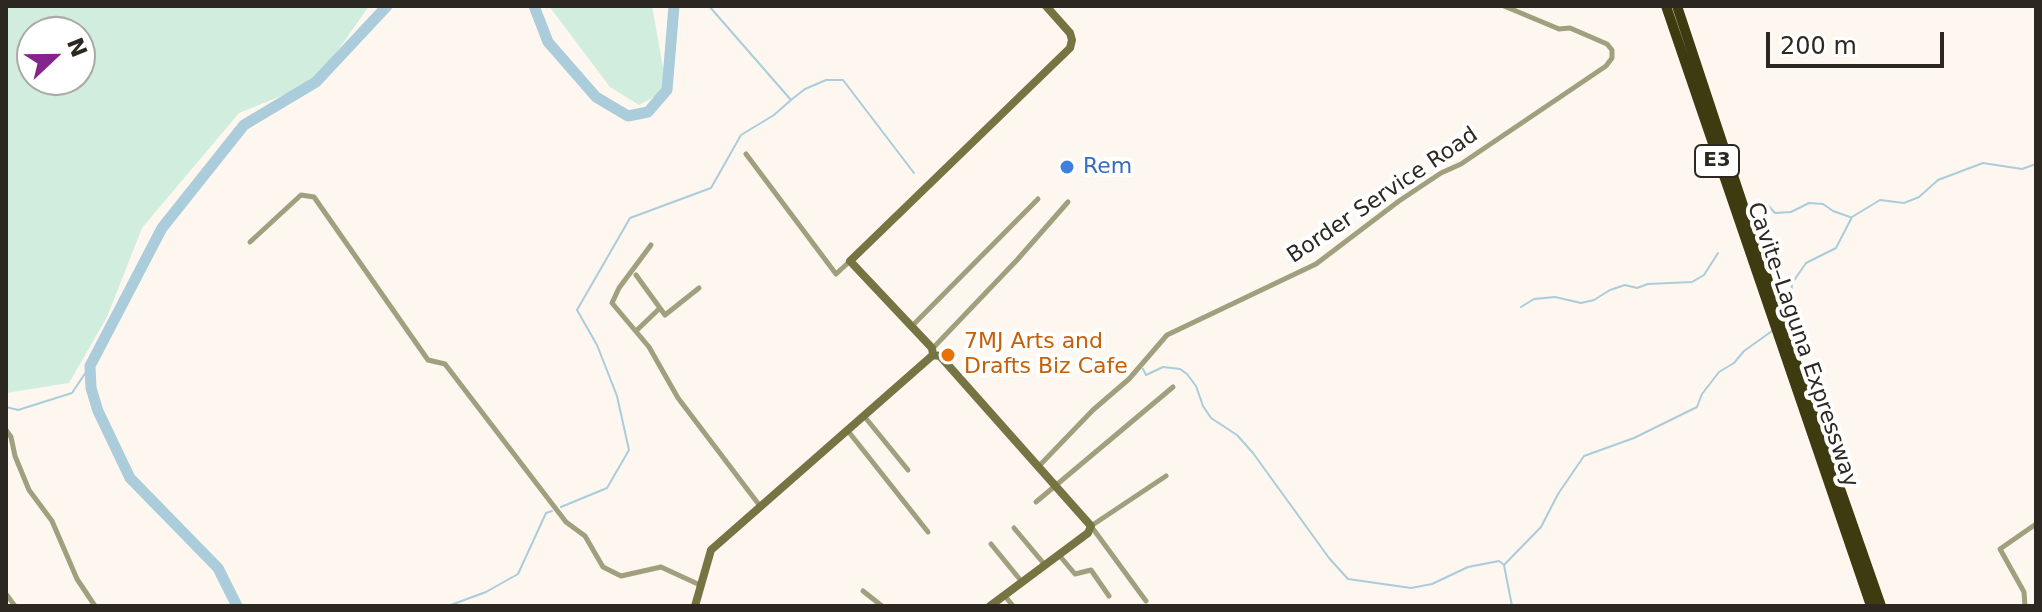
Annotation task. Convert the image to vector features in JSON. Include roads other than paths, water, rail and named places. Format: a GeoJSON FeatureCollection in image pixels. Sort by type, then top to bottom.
{"type":"FeatureCollection","features":[{"type":"Feature","properties":{"kind":"highway","name":"Cavite–Laguna Expressway"},"geometry":{"type":"LineString","coordinates":[[1666,6],[1874,602]]}},
{"type":"Feature","properties":{"kind":"highway","name":"Cavite–Laguna Expressway"},"geometry":{"type":"LineString","coordinates":[[1677,6],[1773,312]]}},
{"type":"Feature","properties":{"kind":"street"},"geometry":{"type":"LineString","coordinates":[[746,154],[836,274],[1070,48],[1070,33],[1046,6]]}},
{"type":"Feature","properties":{"kind":"street","name":"Border Service Road"},"geometry":{"type":"LineString","coordinates":[[1039,466],[1093,410],[1129,379],[1167,335],[1316,264],[1399,201],[1441,173],[1461,164],[1606,66],[1612,58],[1612,50],[1607,44],[1570,28],[1559,29],[1504,6]]}},
{"type":"Feature","properties":{"kind":"street"},"geometry":{"type":"LineString","coordinates":[[250,242],[301,195],[314,197],[428,360],[445,364],[566,522],[585,536],[603,567],[621,576],[661,567],[700,585]]}},
{"type":"Feature","properties":{"kind":"street"},"geometry":{"type":"LineString","coordinates":[[912,326],[1038,199]]}},
{"type":"Feature","properties":{"kind":"street"},"geometry":{"type":"LineString","coordinates":[[695,606],[711,550],[933,352],[1068,202]]}},
{"type":"Feature","properties":{"kind":"street"},"geometry":{"type":"LineString","coordinates":[[651,245],[612,303],[649,347],[678,398],[761,507]]}},
{"type":"Feature","properties":{"kind":"street"},"geometry":{"type":"LineString","coordinates":[[850,261],[1057,485],[1146,601]]}},
{"type":"Feature","properties":{"kind":"street"},"geometry":{"type":"LineString","coordinates":[[636,275],[665,315],[699,288]]}},
{"type":"Feature","properties":{"kind":"street"},"geometry":{"type":"LineString","coordinates":[[636,331],[660,308]]}},
{"type":"Feature","properties":{"kind":"street"},"geometry":{"type":"LineString","coordinates":[[1036,502],[1173,387]]}},
{"type":"Feature","properties":{"kind":"street"},"geometry":{"type":"LineString","coordinates":[[864,415],[908,470]]}},
{"type":"Feature","properties":{"kind":"street"},"geometry":{"type":"LineString","coordinates":[[6,430],[29,490],[52,521],[77,579],[95,606]]}},
{"type":"Feature","properties":{"kind":"street"},"geometry":{"type":"LineString","coordinates":[[847,430],[928,532]]}},
{"type":"Feature","properties":{"kind":"street"},"geometry":{"type":"LineString","coordinates":[[990,606],[1088,533],[1091,526],[1166,476]]}},
{"type":"Feature","properties":{"kind":"street"},"geometry":{"type":"LineString","coordinates":[[2025,606],[2024,592],[2000,549],[2036,524]]}},
{"type":"Feature","properties":{"kind":"street"},"geometry":{"type":"LineString","coordinates":[[1014,528],[1045,565]]}},
{"type":"Feature","properties":{"kind":"street"},"geometry":{"type":"LineString","coordinates":[[991,544],[1022,582]]}},
{"type":"Feature","properties":{"kind":"street"},"geometry":{"type":"LineString","coordinates":[[1059,555],[1075,574],[1091,570],[1109,596]]}},
{"type":"Feature","properties":{"kind":"street"},"geometry":{"type":"LineString","coordinates":[[863,591],[882,606]]}},
{"type":"Feature","properties":{"kind":"street"},"geometry":{"type":"LineString","coordinates":[[6,594],[15,606]]}},
{"type":"Feature","properties":{"kind":"street"},"geometry":{"type":"LineString","coordinates":[[1005,596],[1013,606]]}},
{"type":"Feature","properties":{"kind":"waterway"},"geometry":{"type":"LineString","coordinates":[[237,606],[218,568],[130,478],[98,411],[91,388],[90,366],[162,228],[244,125],[316,82],[387,6]]}},
{"type":"Feature","properties":{"kind":"waterway"},"geometry":{"type":"LineString","coordinates":[[534,6],[548,42],[596,97],[628,116],[648,112],[667,90],[674,6]]}},
{"type":"Feature","properties":{"kind":"waterway"},"geometry":{"type":"LineString","coordinates":[[709,6],[791,100],[805,89],[826,80],[843,80],[914,173]]}},
{"type":"Feature","properties":{"kind":"waterway"},"geometry":{"type":"LineString","coordinates":[[561,507],[607,488],[629,450],[617,396],[597,345],[577,310],[630,218],[711,188],[741,135],[774,115],[791,100]]}},
{"type":"Feature","properties":{"kind":"waterway"},"geometry":{"type":"LineString","coordinates":[[1785,318],[1790,314],[1792,284],[1797,276],[1806,263],[1836,248],[1852,217],[1880,200],[1904,203],[1919,197],[1938,180],[1983,163],[2022,169],[2036,164]]}},
{"type":"Feature","properties":{"kind":"waterway"},"geometry":{"type":"LineString","coordinates":[[1766,203],[1775,213],[1791,212],[1809,203],[1823,204],[1850,217]]}},
{"type":"Feature","properties":{"kind":"waterway"},"geometry":{"type":"LineString","coordinates":[[1521,307],[1534,299],[1555,297],[1581,303],[1625,285],[1637,288],[1648,284],[1692,282],[1704,275],[1718,253]]}},
{"type":"Feature","properties":{"kind":"waterway"},"geometry":{"type":"LineString","coordinates":[[1512,606],[1504,565],[1541,527],[1558,494],[1584,456],[1634,438],[1697,407],[1702,394],[1719,372],[1772,331]]}},
{"type":"Feature","properties":{"kind":"waterway"},"geometry":{"type":"LineString","coordinates":[[6,407],[18,410],[72,393],[90,366]]}},
{"type":"Feature","properties":{"kind":"waterway"},"geometry":{"type":"LineString","coordinates":[[1143,369],[1146,375],[1163,367],[1180,369],[1187,374],[1211,418],[1237,435],[1253,453],[1329,558],[1348,579],[1411,588],[1432,584],[1468,567],[1499,561],[1503,564]]}},
{"type":"Feature","properties":{"kind":"waterway"},"geometry":{"type":"LineString","coordinates":[[448,606],[486,592],[518,574],[546,513],[552,511]]}},
{"type":"Feature","properties":{"kind":"place","name":"Rem"},"geometry":{"type":"Point","coordinates":[1067,167]}},
{"type":"Feature","properties":{"kind":"place","name":"7MJ Arts and Drafts Biz Cafe"},"geometry":{"type":"Point","coordinates":[948,355]}}]}
